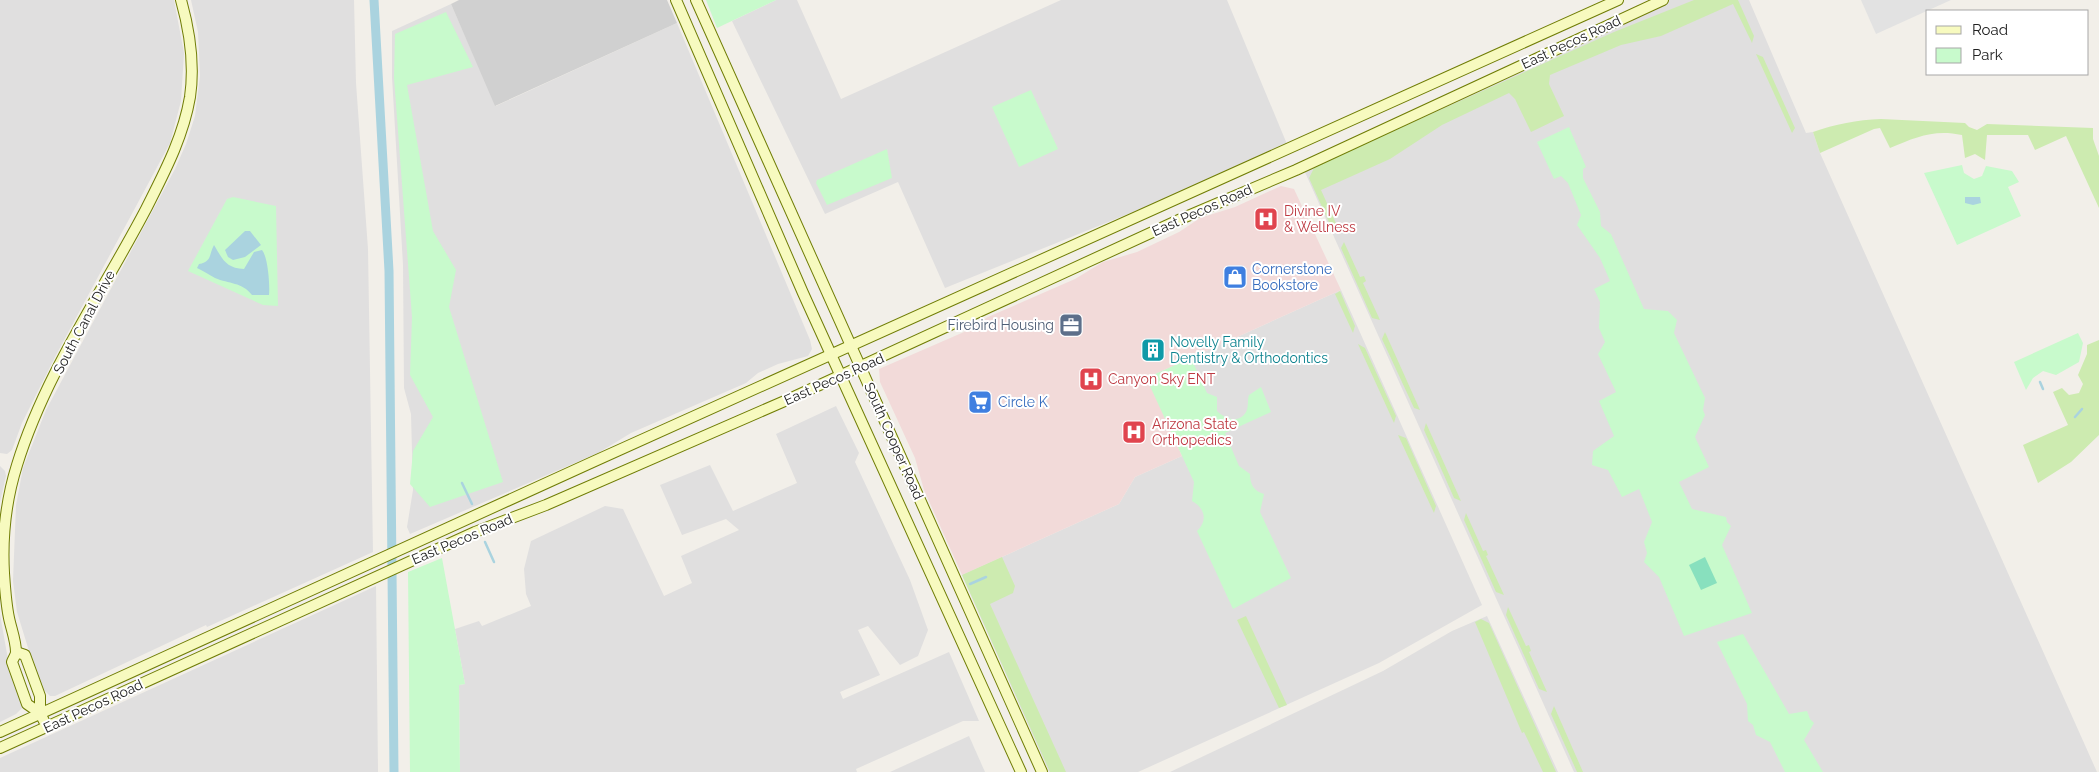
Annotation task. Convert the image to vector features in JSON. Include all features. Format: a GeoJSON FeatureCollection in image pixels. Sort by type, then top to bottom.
{"type":"FeatureCollection","features":[{"type":"Feature","properties":{"kind":"main road","name":"South Canal Drive"},"geometry":{"type":"LineString","coordinates":[[40,713],[28,704],[12,662],[16,652],[4,573],[5,526],[12,482],[32,423],[57,370],[137,226],[174,152],[186,115],[192,76],[192,45],[181,0]]}},
{"type":"Feature","properties":{"kind":"main road","name":"South Cooper Road"},"geometry":{"type":"LineString","coordinates":[[676,0],[831,354],[1021,772]]}},
{"type":"Feature","properties":{"kind":"main road","name":"South Cooper Road"},"geometry":{"type":"LineString","coordinates":[[696,0],[1042,772]]}},
{"type":"Feature","properties":{"kind":"main road","name":"East Pecos Road"},"geometry":{"type":"LineString","coordinates":[[0,732],[380,557],[617,453],[831,354],[1618,0]]}},
{"type":"Feature","properties":{"kind":"main road","name":"East Pecos Road"},"geometry":{"type":"LineString","coordinates":[[0,748],[475,532],[555,501],[841,376],[1186,217],[1296,170],[1663,0]]}},
{"type":"Feature","properties":{"kind":"main road","name":"South Canal Drive"},"geometry":{"type":"LineString","coordinates":[[16,652],[25,655],[40,696],[40,713]]}},
{"type":"Feature","properties":{"kind":"main road"},"geometry":{"type":"LineString","coordinates":[[40,713],[47,727]]}},
{"type":"Feature","properties":{"kind":"shaded area"},"geometry":{"type":"Polygon","coordinates":[[[0,0],[174,0],[184,53],[181,101],[170,143],[56,355],[22,423],[12,450],[7,454],[0,453],[0,0]]]}},
{"type":"Feature","properties":{"kind":"shaded area"},"geometry":{"type":"Polygon","coordinates":[[[191,0],[354,0],[356,83],[368,249],[373,552],[207,627],[206,625],[55,696],[50,696],[42,688],[37,677],[17,612],[13,581],[16,505],[23,468],[46,410],[175,169],[186,144],[195,116],[200,76],[198,32],[191,0]]]}},
{"type":"Feature","properties":{"kind":"shaded area"},"geometry":{"type":"Polygon","coordinates":[[[459,0],[667,0],[677,23],[495,106],[451,4],[459,0]]]}},
{"type":"Feature","properties":{"kind":"shaded area"},"geometry":{"type":"Polygon","coordinates":[[[776,0],[797,0],[841,99],[1061,0],[1227,0],[1289,149],[945,288],[898,182],[825,214],[732,21],[776,0]]]}},
{"type":"Feature","properties":{"kind":"shaded area"},"geometry":{"type":"Polygon","coordinates":[[[1666,0],[1749,0],[1806,133],[1813,132],[1820,153],[2097,772],[1574,772],[1304,170],[1666,0]]]}},
{"type":"Feature","properties":{"kind":"shaded area"},"geometry":{"type":"Polygon","coordinates":[[[1861,0],[1951,0],[1926,10],[1876,34],[1861,0]]]}},
{"type":"Feature","properties":{"kind":"shaded area"},"geometry":{"type":"Polygon","coordinates":[[[451,4],[496,106],[677,23],[810,340],[812,349],[808,356],[778,364],[758,373],[746,383],[631,433],[598,453],[410,534],[407,527],[413,490],[411,414],[404,388],[403,265],[392,77],[392,31],[451,4]]]}},
{"type":"Feature","properties":{"kind":"shaded area"},"geometry":{"type":"Polygon","coordinates":[[[1281,186],[1294,189],[1341,290],[1153,375],[1150,384],[1182,456],[1135,477],[1119,504],[962,575],[924,490],[915,458],[880,382],[879,369],[964,332],[988,317],[1075,279],[1103,262],[1137,252],[1179,232],[1200,218],[1235,207],[1281,186]]]}},
{"type":"Feature","properties":{"kind":"shaded area"},"geometry":{"type":"Polygon","coordinates":[[[1341,290],[1482,605],[1379,663],[1138,772],[1049,772],[962,575],[1119,504],[1135,477],[1182,456],[1153,375],[1341,290]]]}},
{"type":"Feature","properties":{"kind":"shaded area"},"geometry":{"type":"Polygon","coordinates":[[[836,406],[859,453],[855,462],[910,580],[928,630],[918,656],[900,665],[868,626],[858,630],[880,675],[840,692],[843,699],[949,652],[979,721],[963,721],[856,769],[857,772],[460,772],[459,685],[465,684],[455,629],[479,621],[482,626],[531,606],[526,594],[524,569],[531,541],[605,506],[623,509],[664,596],[692,583],[681,556],[739,530],[726,519],[682,535],[660,485],[710,465],[733,511],[797,483],[776,434],[836,406]]]}},
{"type":"Feature","properties":{"kind":"shaded area"},"geometry":{"type":"Polygon","coordinates":[[[0,466],[5,471],[6,476],[0,502],[0,466]]]}},
{"type":"Feature","properties":{"kind":"shaded area"},"geometry":{"type":"Polygon","coordinates":[[[376,586],[378,772],[0,772],[0,758],[376,586]]]}},
{"type":"Feature","properties":{"kind":"shaded area"},"geometry":{"type":"Polygon","coordinates":[[[0,614],[10,671],[23,707],[16,714],[0,722],[0,614]]]}},
{"type":"Feature","properties":{"kind":"shaded area"},"geometry":{"type":"Polygon","coordinates":[[[1487,616],[1558,772],[1170,772],[1383,671],[1452,631],[1487,616]]]}},
{"type":"Feature","properties":{"kind":"shaded area"},"geometry":{"type":"Polygon","coordinates":[[[969,736],[985,772],[890,772],[969,736]]]}},
{"type":"Feature","properties":{"kind":"green space"},"geometry":{"type":"Polygon","coordinates":[[[706,0],[776,0],[717,28],[706,0]]]}},
{"type":"Feature","properties":{"kind":"green space"},"geometry":{"type":"Polygon","coordinates":[[[1694,0],[1738,0],[1754,36],[1752,43],[1733,4],[1661,36],[1621,45],[1550,75],[1549,84],[1564,116],[1531,132],[1515,99],[1509,93],[1442,125],[1390,159],[1321,190],[1339,230],[1332,229],[1309,178],[1315,166],[1614,32],[1694,0]]]}},
{"type":"Feature","properties":{"kind":"green space"},"geometry":{"type":"Polygon","coordinates":[[[446,12],[473,67],[407,85],[433,231],[456,270],[449,307],[503,482],[430,507],[410,484],[413,451],[433,417],[410,375],[412,317],[394,78],[395,34],[446,12]]]}},
{"type":"Feature","properties":{"kind":"green space"},"geometry":{"type":"Polygon","coordinates":[[[1756,54],[1763,57],[1795,128],[1792,133],[1756,54]]]}},
{"type":"Feature","properties":{"kind":"green space"},"geometry":{"type":"Polygon","coordinates":[[[1031,90],[1058,149],[1019,167],[992,107],[1031,90]]]}},
{"type":"Feature","properties":{"kind":"green space"},"geometry":{"type":"Polygon","coordinates":[[[1881,119],[1965,123],[1977,130],[1987,124],[2093,128],[2093,139],[2099,156],[2099,208],[2066,136],[2035,150],[2028,135],[1987,135],[1985,160],[1975,154],[1965,158],[1962,135],[1943,133],[1925,135],[1890,148],[1880,128],[1820,153],[1813,132],[1846,123],[1881,119]]]}},
{"type":"Feature","properties":{"kind":"green space"},"geometry":{"type":"Polygon","coordinates":[[[1569,127],[1586,167],[1583,169],[1583,178],[1600,212],[1601,226],[1611,234],[1644,309],[1668,311],[1677,320],[1674,333],[1705,398],[1703,410],[1705,415],[1695,437],[1709,467],[1679,482],[1692,509],[1726,517],[1727,522],[1731,526],[1722,545],[1752,613],[1684,636],[1659,577],[1644,562],[1647,553],[1644,542],[1652,522],[1639,489],[1622,497],[1608,470],[1592,465],[1593,451],[1614,436],[1599,401],[1616,392],[1598,354],[1605,342],[1599,328],[1600,302],[1594,289],[1610,281],[1600,258],[1577,225],[1581,215],[1568,183],[1561,176],[1554,179],[1537,142],[1569,127]]]}},
{"type":"Feature","properties":{"kind":"green space"},"geometry":{"type":"Polygon","coordinates":[[[887,149],[892,178],[827,205],[816,183],[817,180],[887,149]]]}},
{"type":"Feature","properties":{"kind":"green space"},"geometry":{"type":"Polygon","coordinates":[[[1962,165],[1964,173],[1974,179],[1982,176],[1986,166],[2012,171],[2019,182],[2008,187],[2021,216],[1957,245],[1924,173],[1962,165]]]}},
{"type":"Feature","properties":{"kind":"green space"},"geometry":{"type":"Polygon","coordinates":[[[233,197],[276,206],[278,306],[263,305],[188,271],[227,199],[233,197]]]}},
{"type":"Feature","properties":{"kind":"green space"},"geometry":{"type":"Polygon","coordinates":[[[1344,242],[1360,277],[1364,276],[1366,281],[1363,283],[1380,320],[1372,318],[1341,248],[1344,242]]]}},
{"type":"Feature","properties":{"kind":"green space"},"geometry":{"type":"Polygon","coordinates":[[[1340,291],[1355,326],[1353,333],[1335,294],[1340,291]]]}},
{"type":"Feature","properties":{"kind":"green space"},"geometry":{"type":"Polygon","coordinates":[[[1385,332],[1420,410],[1414,408],[1382,339],[1385,332]]]}},
{"type":"Feature","properties":{"kind":"green space"},"geometry":{"type":"Polygon","coordinates":[[[2078,333],[2083,343],[2079,362],[2056,375],[2043,371],[2033,378],[2026,390],[2014,362],[2078,333]]]}},
{"type":"Feature","properties":{"kind":"green space"},"geometry":{"type":"Polygon","coordinates":[[[2099,340],[2099,435],[2071,462],[2038,483],[2023,445],[2068,425],[2053,392],[2062,388],[2069,395],[2079,393],[2083,384],[2078,375],[2087,354],[2087,345],[2099,340]]]}},
{"type":"Feature","properties":{"kind":"green space"},"geometry":{"type":"Polygon","coordinates":[[[1358,344],[1365,348],[1396,416],[1394,423],[1358,344]]]}},
{"type":"Feature","properties":{"kind":"green space"},"geometry":{"type":"Polygon","coordinates":[[[1191,358],[1207,393],[1217,397],[1217,411],[1220,414],[1232,419],[1240,418],[1247,410],[1249,395],[1261,387],[1271,412],[1225,433],[1239,466],[1250,474],[1255,489],[1264,494],[1260,512],[1291,578],[1233,609],[1197,531],[1203,523],[1204,515],[1200,507],[1192,501],[1194,482],[1149,384],[1153,375],[1191,358]]]}},
{"type":"Feature","properties":{"kind":"green space"},"geometry":{"type":"Polygon","coordinates":[[[1426,423],[1461,501],[1454,498],[1424,430],[1426,423]]]}},
{"type":"Feature","properties":{"kind":"green space"},"geometry":{"type":"Polygon","coordinates":[[[1398,435],[1406,438],[1436,506],[1434,513],[1398,435]]]}},
{"type":"Feature","properties":{"kind":"green space"},"geometry":{"type":"Polygon","coordinates":[[[1466,513],[1483,551],[1486,550],[1488,555],[1486,556],[1504,595],[1496,592],[1464,520],[1466,513]]]}},
{"type":"Feature","properties":{"kind":"green space"},"geometry":{"type":"Polygon","coordinates":[[[1002,557],[1015,586],[1013,593],[990,604],[1066,772],[1050,772],[962,575],[1002,557]]]}},
{"type":"Feature","properties":{"kind":"green space"},"geometry":{"type":"Polygon","coordinates":[[[1705,557],[1717,583],[1701,590],[1689,565],[1705,557]]]}},
{"type":"Feature","properties":{"kind":"green space"},"geometry":{"type":"Polygon","coordinates":[[[442,558],[465,684],[459,685],[460,772],[410,772],[408,572],[442,558]]]}},
{"type":"Feature","properties":{"kind":"green space"},"geometry":{"type":"Polygon","coordinates":[[[1508,607],[1526,646],[1529,645],[1531,651],[1529,652],[1547,692],[1539,689],[1506,615],[1508,607]]]}},
{"type":"Feature","properties":{"kind":"green space"},"geometry":{"type":"Polygon","coordinates":[[[1246,616],[1287,705],[1279,708],[1237,620],[1246,616]]]}},
{"type":"Feature","properties":{"kind":"green space"},"geometry":{"type":"Polygon","coordinates":[[[1481,619],[1489,623],[1556,772],[1543,772],[1524,732],[1522,733],[1475,622],[1481,619]]]}},
{"type":"Feature","properties":{"kind":"green space"},"geometry":{"type":"Polygon","coordinates":[[[1743,634],[1789,714],[1807,711],[1814,723],[1804,740],[1823,772],[1785,772],[1770,742],[1756,735],[1753,725],[1748,721],[1747,704],[1717,642],[1743,634]]]}},
{"type":"Feature","properties":{"kind":"green space"},"geometry":{"type":"Polygon","coordinates":[[[1554,706],[1583,772],[1577,772],[1551,714],[1554,706]]]}},
{"type":"Feature","properties":{"kind":"water"},"geometry":{"type":"Polygon","coordinates":[[[1965,197],[1980,197],[1981,203],[1973,205],[1965,203],[1965,197]]]}},
{"type":"Feature","properties":{"kind":"water"},"geometry":{"type":"Polygon","coordinates":[[[245,231],[250,231],[261,245],[245,257],[233,260],[228,257],[225,250],[245,231]]]}},
{"type":"Feature","properties":{"kind":"water"},"geometry":{"type":"Polygon","coordinates":[[[214,245],[229,265],[244,269],[254,252],[262,250],[267,265],[269,295],[252,295],[240,285],[215,278],[197,268],[199,264],[210,257],[214,245]]]}},
{"type":"Feature","properties":{"kind":"waterway"},"geometry":{"type":"LineString","coordinates":[[374,0],[389,271],[394,772]]}},
{"type":"Feature","properties":{"kind":"waterway"},"geometry":{"type":"LineString","coordinates":[[2040,382],[2043,389]]}},
{"type":"Feature","properties":{"kind":"waterway"},"geometry":{"type":"LineString","coordinates":[[2075,417],[2082,409]]}},
{"type":"Feature","properties":{"kind":"waterway"},"geometry":{"type":"LineString","coordinates":[[462,483],[472,504]]}},
{"type":"Feature","properties":{"kind":"waterway"},"geometry":{"type":"LineString","coordinates":[[485,542],[494,562]]}},
{"type":"Feature","properties":{"kind":"waterway"},"geometry":{"type":"LineString","coordinates":[[970,584],[986,577]]}},
{"type":"Feature","properties":{"kind":"place","name":"Divine IV & Wellness"},"geometry":{"type":"Point","coordinates":[1266,219]}},
{"type":"Feature","properties":{"kind":"place","name":"Cornerstone Bookstore"},"geometry":{"type":"Point","coordinates":[1235,277]}},
{"type":"Feature","properties":{"kind":"place","name":"Firebird Housing"},"geometry":{"type":"Point","coordinates":[1071,325]}},
{"type":"Feature","properties":{"kind":"place","name":"Novelly Family Dentistry & Orthodontics"},"geometry":{"type":"Point","coordinates":[1153,350]}},
{"type":"Feature","properties":{"kind":"place","name":"Canyon Sky ENT"},"geometry":{"type":"Point","coordinates":[1091,379]}},
{"type":"Feature","properties":{"kind":"place","name":"Circle K"},"geometry":{"type":"Point","coordinates":[980,402]}},
{"type":"Feature","properties":{"kind":"place","name":"Arizona State Orthopedics"},"geometry":{"type":"Point","coordinates":[1134,432]}}]}
